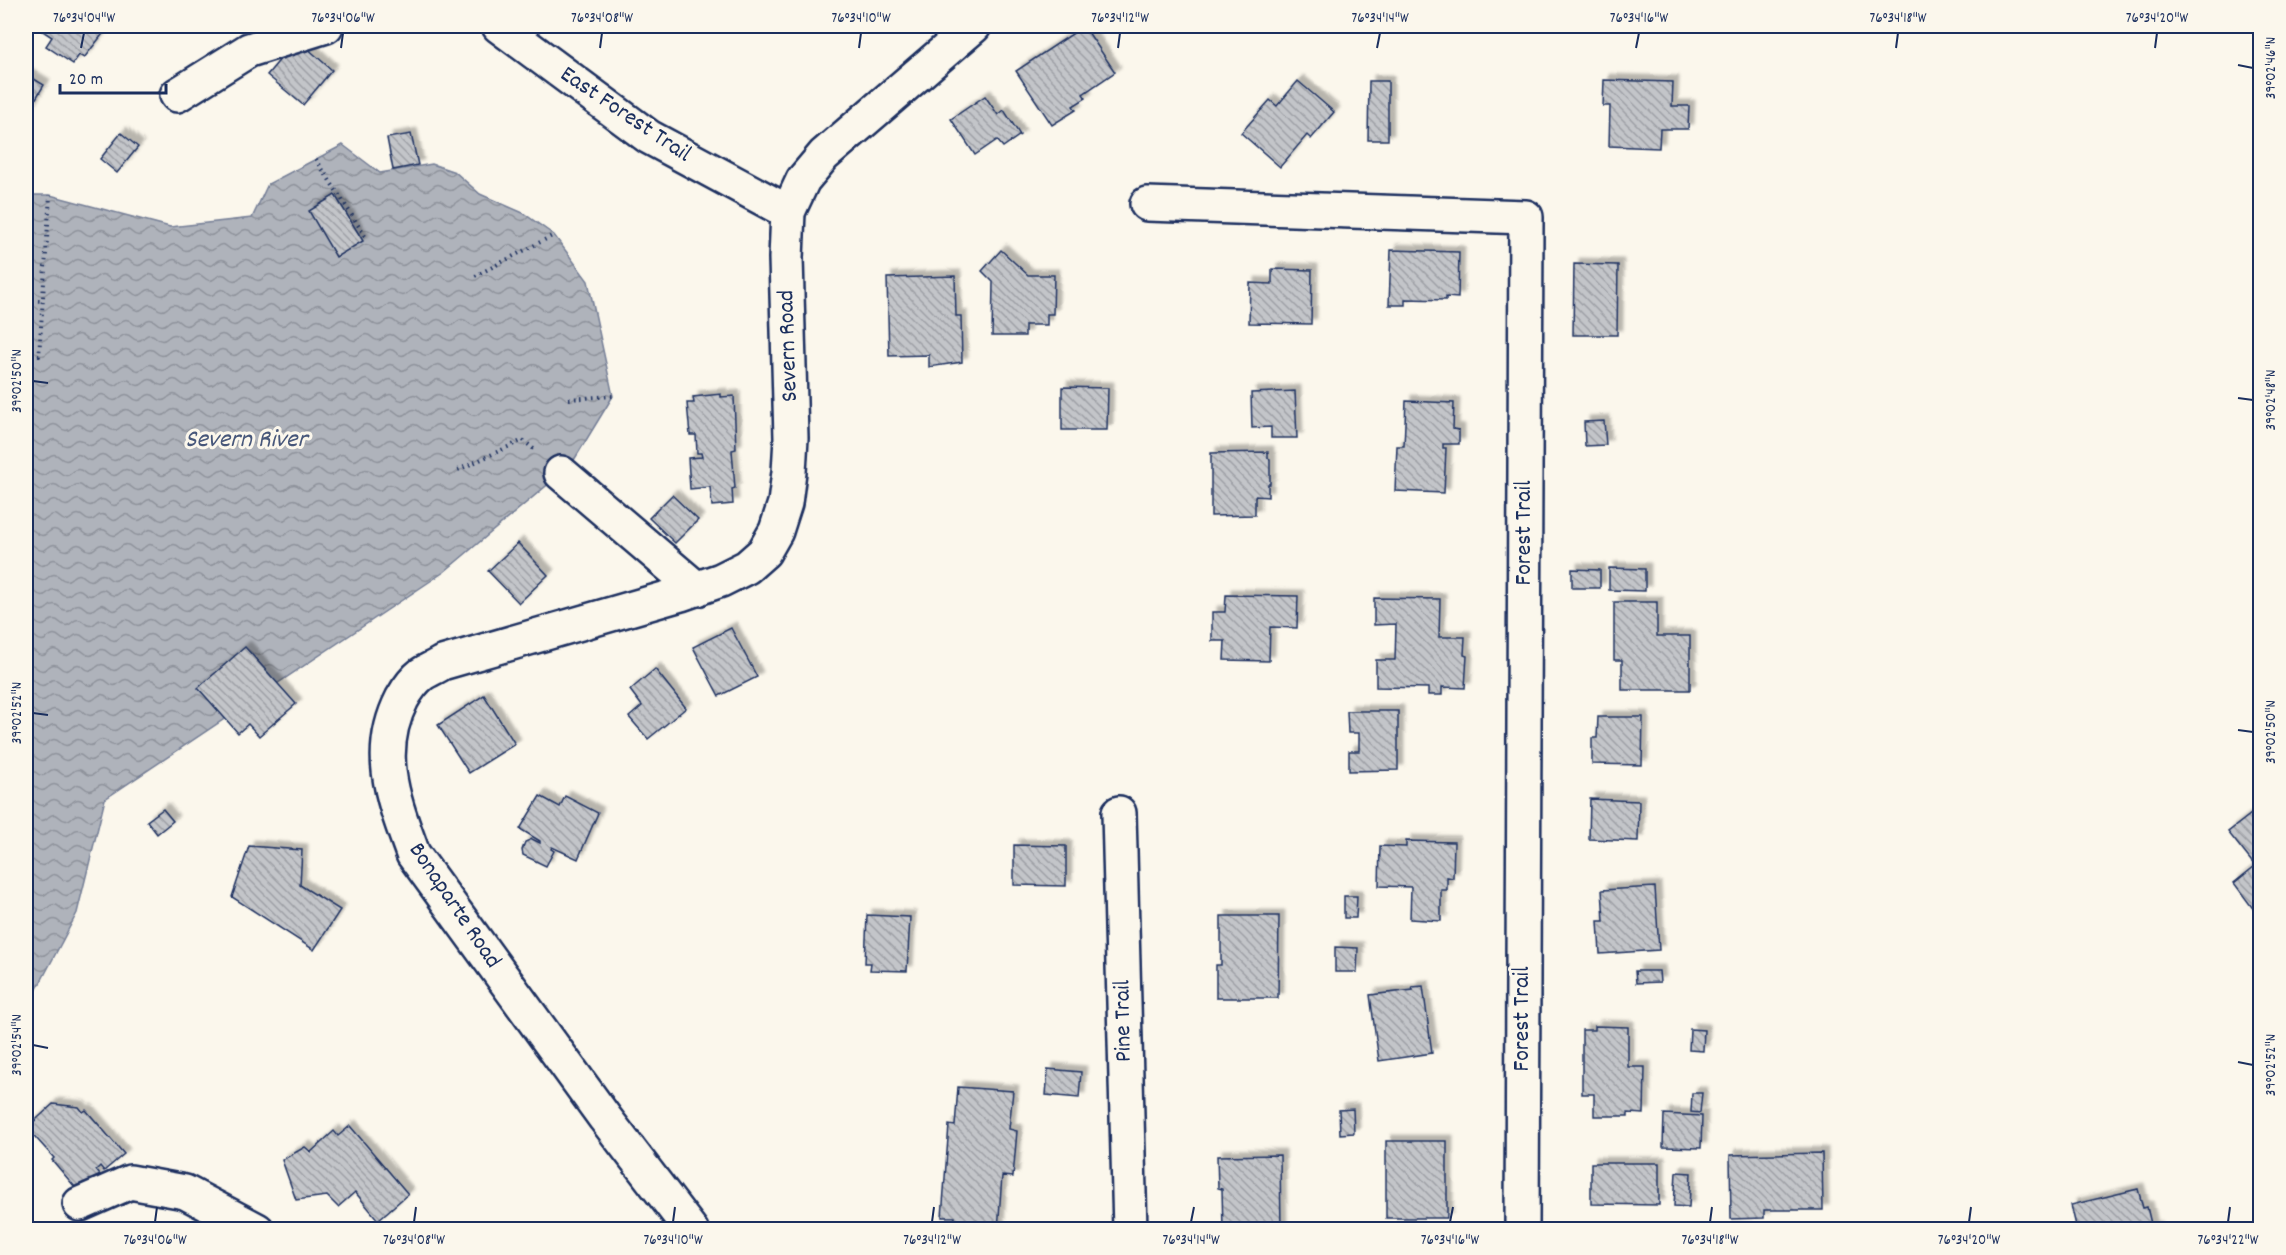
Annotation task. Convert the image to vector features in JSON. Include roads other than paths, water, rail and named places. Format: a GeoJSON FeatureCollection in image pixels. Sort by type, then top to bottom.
{"type":"FeatureCollection","features":[{"type":"Feature","properties":{"kind":"street"},"geometry":{"type":"LineString","coordinates":[[177,95],[249,50],[326,26]]}},
{"type":"Feature","properties":{"kind":"street","name":"East Forest Trail"},"geometry":{"type":"LineString","coordinates":[[499,26],[649,137],[788,212]]}},
{"type":"Feature","properties":{"kind":"street","name":"Severn Road"},"geometry":{"type":"LineString","coordinates":[[590,620],[697,589],[747,567],[764,552],[776,531],[785,503],[791,438],[786,258],[788,212],[803,180],[824,155],[974,26]]}},
{"type":"Feature","properties":{"kind":"street","name":"Forest Trail"},"geometry":{"type":"LineString","coordinates":[[1147,204],[1526,217],[1522,1230]]}},
{"type":"Feature","properties":{"kind":"street"},"geometry":{"type":"LineString","coordinates":[[561,473],[697,589]]}},
{"type":"Feature","properties":{"kind":"street","name":"Bonaparte Road"},"geometry":{"type":"LineString","coordinates":[[590,620],[442,663],[420,675],[407,690],[394,716],[388,738],[388,766],[397,809],[413,854],[605,1118],[691,1230]]}},
{"type":"Feature","properties":{"kind":"street","name":"Pine Trail"},"geometry":{"type":"LineString","coordinates":[[1119,813],[1130,1230]]}},
{"type":"Feature","properties":{"kind":"street"},"geometry":{"type":"LineString","coordinates":[[80,1204],[130,1182],[185,1192],[256,1230]]}},
{"type":"Feature","properties":{"kind":"water","name":"Severn River"},"geometry":{"type":"Polygon","coordinates":[[[343,145],[380,173],[432,164],[455,172],[480,194],[523,213],[554,235],[588,281],[613,396],[571,465],[444,572],[105,799],[77,913],[26,1010],[26,195],[50,195],[170,227],[252,218],[268,184],[343,145]]]}}]}
